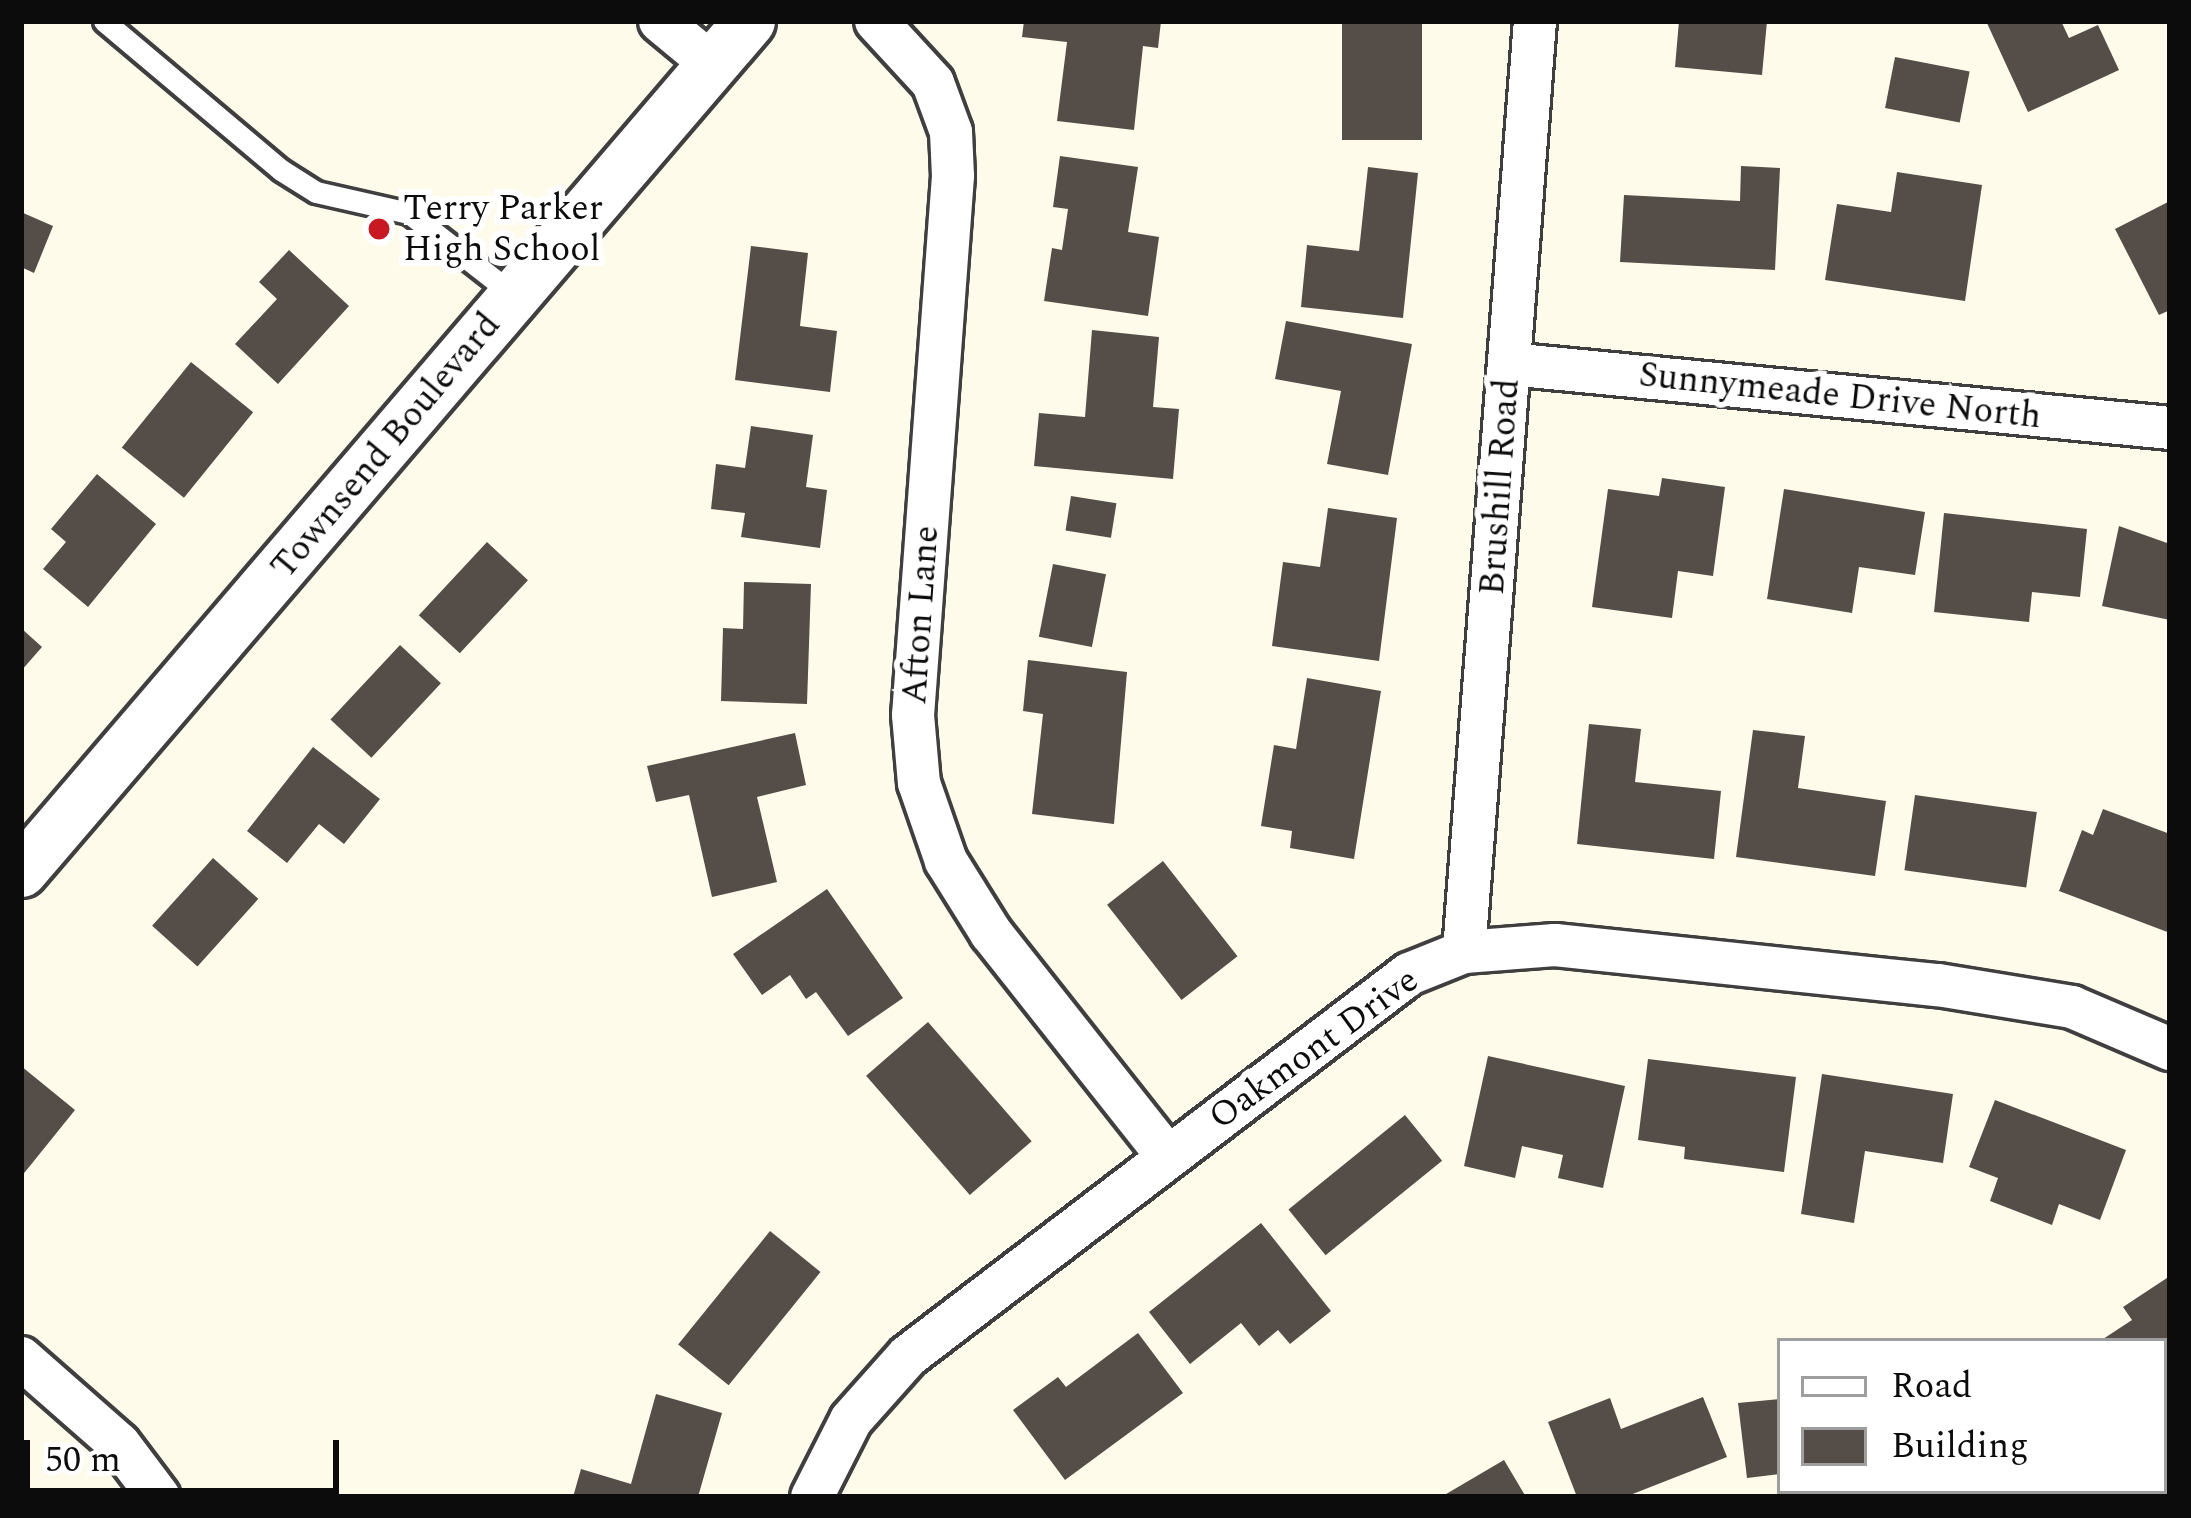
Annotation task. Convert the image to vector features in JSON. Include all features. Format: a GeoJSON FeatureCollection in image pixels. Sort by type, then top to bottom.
{"type":"FeatureCollection","features":[{"type":"Feature","properties":{"kind":"street"},"geometry":{"type":"LineString","coordinates":[[660,21],[713,65]]}},
{"type":"Feature","properties":{"kind":"street","name":"Townsend Boulevard"},"geometry":{"type":"LineString","coordinates":[[21,871],[748,21]]}},
{"type":"Feature","properties":{"kind":"street","name":"Afton Lane"},"geometry":{"type":"LineString","coordinates":[[876,21],[933,83],[951,133],[953,176],[913,715],[919,783],[946,861],[991,933],[1166,1156]]}},
{"type":"Feature","properties":{"kind":"street","name":"Brushill Road"},"geometry":{"type":"LineString","coordinates":[[1464,952],[1534,21]]}},
{"type":"Feature","properties":{"kind":"street","name":"Sunnymeade Drive North"},"geometry":{"type":"LineString","coordinates":[[1510,364],[2170,428]]}},
{"type":"Feature","properties":{"kind":"street","name":"Oakmont Drive"},"geometry":{"type":"LineString","coordinates":[[812,1497],[851,1420],[892,1371],[1166,1156],[1409,974],[1464,952],[1555,945],[1938,986],[2072,1007],[2170,1049]]}},
{"type":"Feature","properties":{"kind":"street"},"geometry":{"type":"LineString","coordinates":[[21,1358],[119,1444],[159,1497]]}},
{"type":"Feature","properties":{"kind":"lane"},"geometry":{"type":"LineString","coordinates":[[104,21],[281,170],[316,192],[409,213],[514,295]]}},
{"type":"Feature","properties":{"kind":"building"},"geometry":{"type":"Polygon","coordinates":[[[1024,21],[1161,21],[1158,48],[1143,46],[1134,130],[1057,121],[1067,42],[1022,37],[1024,21]]]}},
{"type":"Feature","properties":{"kind":"building"},"geometry":{"type":"Polygon","coordinates":[[[1342,21],[1422,21],[1422,140],[1342,140],[1342,21]]]}},
{"type":"Feature","properties":{"kind":"building"},"geometry":{"type":"Polygon","coordinates":[[[1679,21],[1767,21],[1762,75],[1675,67],[1679,21]]]}},
{"type":"Feature","properties":{"kind":"building"},"geometry":{"type":"Polygon","coordinates":[[[1986,21],[2061,21],[2069,38],[2098,25],[2119,70],[2028,112],[1986,21]]]}},
{"type":"Feature","properties":{"kind":"building"},"geometry":{"type":"Polygon","coordinates":[[[1895,57],[1970,72],[1960,123],[1885,108],[1895,57]]]}},
{"type":"Feature","properties":{"kind":"building"},"geometry":{"type":"Polygon","coordinates":[[[1060,156],[1138,167],[1128,232],[1159,237],[1148,316],[1044,301],[1052,248],[1062,250],[1068,209],[1053,207],[1060,156]]]}},
{"type":"Feature","properties":{"kind":"building"},"geometry":{"type":"Polygon","coordinates":[[[1741,166],[1780,168],[1775,270],[1620,262],[1624,195],[1740,201],[1741,166]]]}},
{"type":"Feature","properties":{"kind":"building"},"geometry":{"type":"Polygon","coordinates":[[[1368,167],[1418,173],[1403,318],[1301,307],[1307,245],[1359,251],[1368,167]]]}},
{"type":"Feature","properties":{"kind":"building"},"geometry":{"type":"Polygon","coordinates":[[[1897,172],[1982,185],[1965,301],[1825,280],[1837,204],[1891,212],[1897,172]]]}},
{"type":"Feature","properties":{"kind":"building"},"geometry":{"type":"Polygon","coordinates":[[[2170,201],[2170,310],[2159,315],[2115,229],[2170,201]]]}},
{"type":"Feature","properties":{"kind":"building"},"geometry":{"type":"Polygon","coordinates":[[[21,212],[53,226],[34,273],[21,267],[21,212]]]}},
{"type":"Feature","properties":{"kind":"building"},"geometry":{"type":"Polygon","coordinates":[[[751,246],[808,253],[800,326],[837,331],[830,392],[735,380],[751,246]]]}},
{"type":"Feature","properties":{"kind":"building"},"geometry":{"type":"Polygon","coordinates":[[[289,250],[349,306],[278,384],[235,344],[277,299],[259,282],[289,250]]]}},
{"type":"Feature","properties":{"kind":"building"},"geometry":{"type":"Polygon","coordinates":[[[1286,321],[1412,344],[1388,475],[1327,464],[1341,391],[1275,379],[1286,321]]]}},
{"type":"Feature","properties":{"kind":"building"},"geometry":{"type":"Polygon","coordinates":[[[1092,330],[1159,337],[1153,407],[1179,409],[1173,479],[1034,466],[1039,413],[1085,417],[1092,330]]]}},
{"type":"Feature","properties":{"kind":"building"},"geometry":{"type":"Polygon","coordinates":[[[191,362],[253,412],[184,498],[122,447],[191,362]]]}},
{"type":"Feature","properties":{"kind":"building"},"geometry":{"type":"Polygon","coordinates":[[[751,426],[813,435],[806,487],[827,490],[820,548],[741,537],[745,513],[711,509],[716,464],[745,468],[751,426]]]}},
{"type":"Feature","properties":{"kind":"building"},"geometry":{"type":"Polygon","coordinates":[[[97,474],[156,524],[88,607],[43,569],[66,542],[51,529],[97,474]]]}},
{"type":"Feature","properties":{"kind":"building"},"geometry":{"type":"Polygon","coordinates":[[[1662,478],[1725,487],[1713,576],[1678,571],[1672,618],[1592,607],[1608,489],[1659,496],[1662,478]]]}},
{"type":"Feature","properties":{"kind":"building"},"geometry":{"type":"Polygon","coordinates":[[[1784,489],[1925,512],[1915,575],[1859,567],[1852,613],[1767,599],[1784,489]]]}},
{"type":"Feature","properties":{"kind":"building"},"geometry":{"type":"Polygon","coordinates":[[[1071,496],[1116,503],[1111,538],[1066,531],[1071,496]]]}},
{"type":"Feature","properties":{"kind":"building"},"geometry":{"type":"Polygon","coordinates":[[[1328,508],[1397,518],[1379,661],[1272,646],[1283,562],[1320,567],[1328,508]]]}},
{"type":"Feature","properties":{"kind":"building"},"geometry":{"type":"Polygon","coordinates":[[[1944,513],[2087,529],[2080,597],[2032,592],[2029,622],[1934,612],[1944,513]]]}},
{"type":"Feature","properties":{"kind":"building"},"geometry":{"type":"Polygon","coordinates":[[[2119,526],[2170,544],[2170,620],[2102,606],[2119,526]]]}},
{"type":"Feature","properties":{"kind":"building"},"geometry":{"type":"Polygon","coordinates":[[[487,542],[528,580],[460,653],[419,615],[487,542]]]}},
{"type":"Feature","properties":{"kind":"building"},"geometry":{"type":"Polygon","coordinates":[[[1053,564],[1106,574],[1092,647],[1039,637],[1053,564]]]}},
{"type":"Feature","properties":{"kind":"building"},"geometry":{"type":"Polygon","coordinates":[[[744,582],[811,584],[807,704],[721,701],[723,628],[743,629],[744,582]]]}},
{"type":"Feature","properties":{"kind":"building"},"geometry":{"type":"Polygon","coordinates":[[[21,628],[42,647],[21,671],[21,628]]]}},
{"type":"Feature","properties":{"kind":"building"},"geometry":{"type":"Polygon","coordinates":[[[400,645],[441,683],[371,758],[330,720],[400,645]]]}},
{"type":"Feature","properties":{"kind":"building"},"geometry":{"type":"Polygon","coordinates":[[[1028,660],[1127,672],[1114,824],[1032,814],[1043,714],[1023,711],[1028,660]]]}},
{"type":"Feature","properties":{"kind":"building"},"geometry":{"type":"Polygon","coordinates":[[[1307,678],[1381,691],[1354,859],[1290,848],[1292,831],[1261,826],[1274,745],[1296,749],[1307,678]]]}},
{"type":"Feature","properties":{"kind":"building"},"geometry":{"type":"Polygon","coordinates":[[[1589,724],[1641,729],[1635,782],[1721,791],[1714,859],[1577,844],[1589,724]]]}},
{"type":"Feature","properties":{"kind":"building"},"geometry":{"type":"Polygon","coordinates":[[[1753,730],[1805,736],[1798,788],[1886,801],[1875,876],[1736,857],[1753,730]]]}},
{"type":"Feature","properties":{"kind":"building"},"geometry":{"type":"Polygon","coordinates":[[[795,733],[806,785],[757,797],[777,882],[712,897],[689,795],[656,802],[647,766],[795,733]]]}},
{"type":"Feature","properties":{"kind":"building"},"geometry":{"type":"Polygon","coordinates":[[[313,747],[380,799],[344,844],[319,824],[287,863],[247,831],[313,747]]]}},
{"type":"Feature","properties":{"kind":"building"},"geometry":{"type":"Polygon","coordinates":[[[1915,795],[2037,812],[2026,887],[1904,870],[1915,795]]]}},
{"type":"Feature","properties":{"kind":"building"},"geometry":{"type":"Polygon","coordinates":[[[2103,809],[2170,834],[2170,933],[2059,891],[2082,830],[2093,835],[2103,809]]]}},
{"type":"Feature","properties":{"kind":"building"},"geometry":{"type":"Polygon","coordinates":[[[213,858],[258,899],[197,966],[152,926],[213,858]]]}},
{"type":"Feature","properties":{"kind":"building"},"geometry":{"type":"Polygon","coordinates":[[[1163,861],[1237,956],[1182,1000],[1107,905],[1163,861]]]}},
{"type":"Feature","properties":{"kind":"building"},"geometry":{"type":"Polygon","coordinates":[[[827,889],[903,998],[848,1036],[816,992],[806,999],[790,975],[762,995],[733,954],[827,889]]]}},
{"type":"Feature","properties":{"kind":"building"},"geometry":{"type":"Polygon","coordinates":[[[928,1022],[1032,1141],[970,1195],[866,1076],[928,1022]]]}},
{"type":"Feature","properties":{"kind":"building"},"geometry":{"type":"Polygon","coordinates":[[[1488,1056],[1625,1086],[1603,1188],[1558,1178],[1563,1155],[1522,1146],[1515,1178],[1464,1166],[1488,1056]]]}},
{"type":"Feature","properties":{"kind":"building"},"geometry":{"type":"Polygon","coordinates":[[[1648,1059],[1796,1077],[1784,1172],[1684,1159],[1685,1147],[1638,1140],[1648,1059]]]}},
{"type":"Feature","properties":{"kind":"building"},"geometry":{"type":"Polygon","coordinates":[[[21,1066],[75,1110],[21,1177],[21,1066]]]}},
{"type":"Feature","properties":{"kind":"building"},"geometry":{"type":"Polygon","coordinates":[[[1822,1074],[1953,1094],[1943,1163],[1865,1151],[1854,1223],[1801,1214],[1822,1074]]]}},
{"type":"Feature","properties":{"kind":"building"},"geometry":{"type":"Polygon","coordinates":[[[1995,1100],[2126,1150],[2100,1220],[2059,1204],[2052,1225],[1990,1201],[1998,1178],[1969,1167],[1995,1100]]]}},
{"type":"Feature","properties":{"kind":"building"},"geometry":{"type":"Polygon","coordinates":[[[1405,1115],[1442,1161],[1326,1255],[1288,1209],[1405,1115]]]}},
{"type":"Feature","properties":{"kind":"building"},"geometry":{"type":"Polygon","coordinates":[[[1261,1223],[1331,1311],[1290,1344],[1278,1330],[1259,1346],[1241,1323],[1190,1364],[1149,1312],[1261,1223]]]}},
{"type":"Feature","properties":{"kind":"building"},"geometry":{"type":"Polygon","coordinates":[[[770,1231],[821,1272],[729,1385],[678,1344],[770,1231]]]}},
{"type":"Feature","properties":{"kind":"building"},"geometry":{"type":"Polygon","coordinates":[[[2170,1276],[2170,1355],[2167,1357],[2167,1338],[2105,1338],[2132,1320],[2123,1307],[2170,1276]]]}},
{"type":"Feature","properties":{"kind":"building"},"geometry":{"type":"Polygon","coordinates":[[[1138,1333],[1183,1393],[1065,1480],[1013,1410],[1058,1377],[1066,1387],[1138,1333]]]}},
{"type":"Feature","properties":{"kind":"building"},"geometry":{"type":"Polygon","coordinates":[[[656,1394],[722,1413],[698,1497],[573,1497],[581,1469],[631,1484],[656,1394]]]}},
{"type":"Feature","properties":{"kind":"building"},"geometry":{"type":"Polygon","coordinates":[[[1703,1397],[1727,1457],[1625,1497],[1577,1497],[1548,1422],[1610,1398],[1621,1429],[1703,1397]]]}},
{"type":"Feature","properties":{"kind":"building"},"geometry":{"type":"Polygon","coordinates":[[[1777,1399],[1777,1474],[1747,1478],[1738,1403],[1777,1399]]]}},
{"type":"Feature","properties":{"kind":"building"},"geometry":{"type":"Polygon","coordinates":[[[1504,1460],[1526,1497],[1441,1497],[1504,1460]]]}},
{"type":"Feature","properties":{"kind":"place","name":"Terry Parker High School"},"geometry":{"type":"Point","coordinates":[379,229]}}]}
